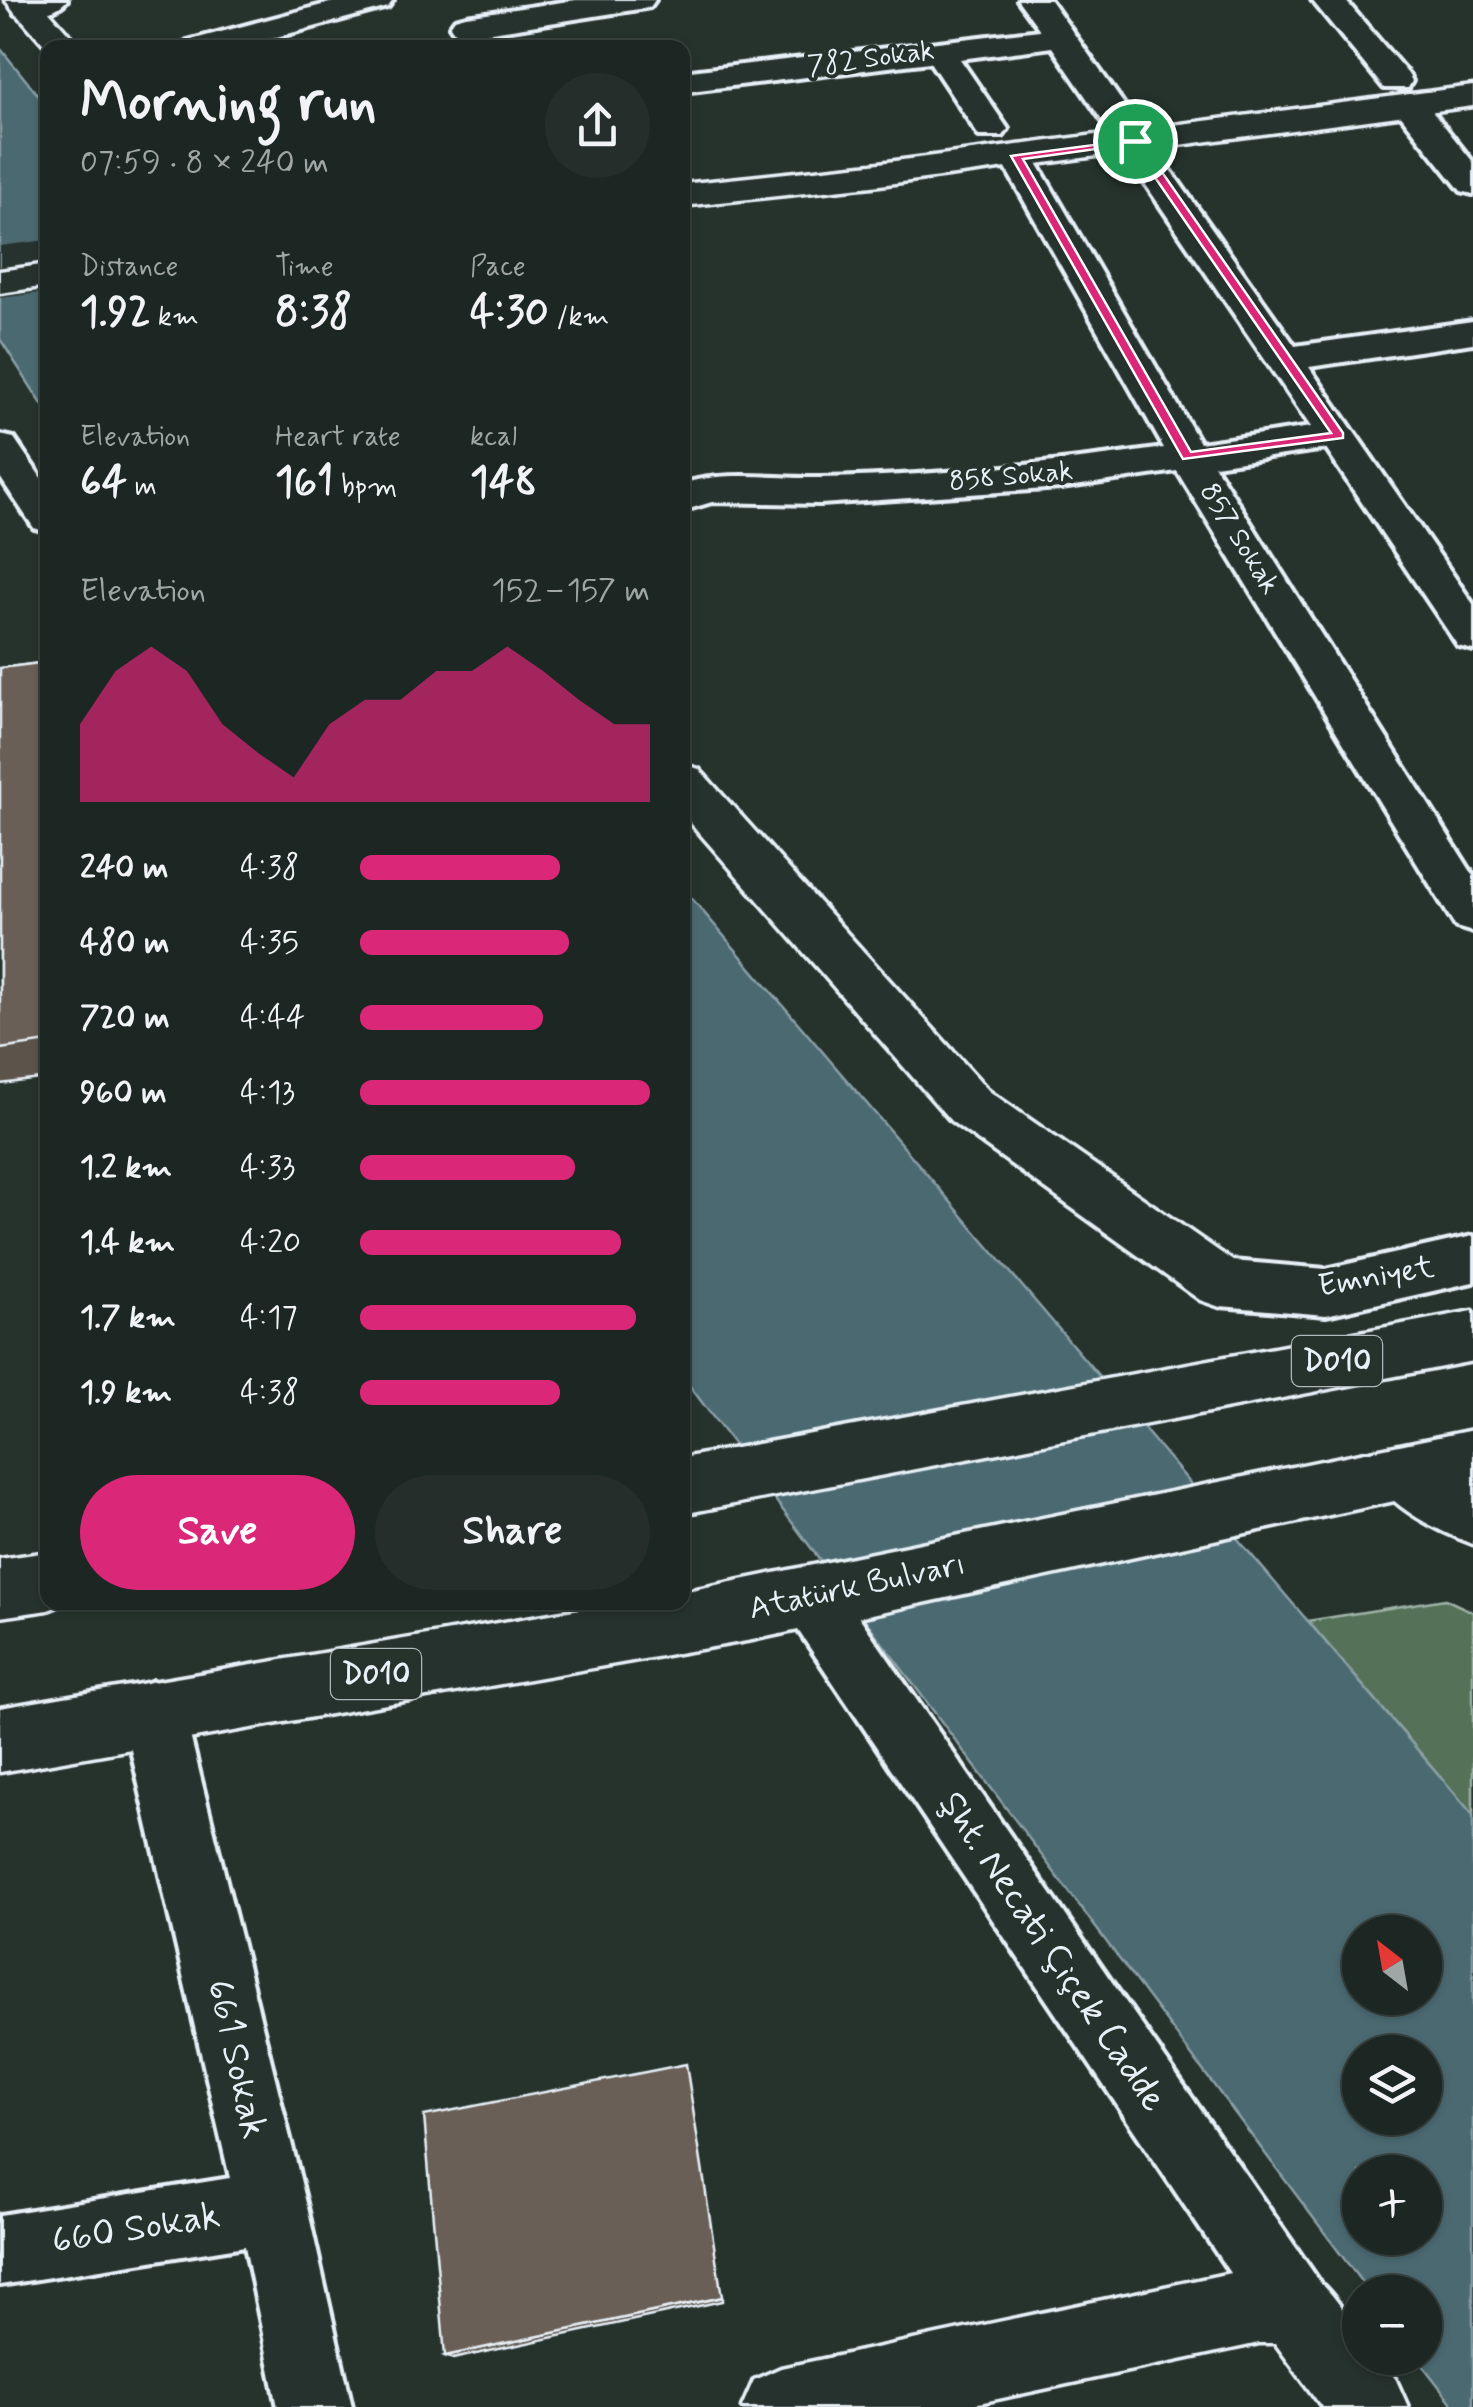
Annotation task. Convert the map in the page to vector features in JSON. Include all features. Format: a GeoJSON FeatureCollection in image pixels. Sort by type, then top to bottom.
{"type":"FeatureCollection","features":[{"type":"Feature","properties":{"kind":"main road"},"geometry":{"type":"LineString","coordinates":[[33,2],[59,40]]}},
{"type":"Feature","properties":{"kind":"main road"},"geometry":{"type":"LineString","coordinates":[[690,194],[1003,143],[1402,93],[1473,72]]}},
{"type":"Feature","properties":{"kind":"main road"},"geometry":{"type":"LineString","coordinates":[[1402,93],[1473,96]]}},
{"type":"Feature","properties":{"kind":"main road"},"geometry":{"type":"LineString","coordinates":[[690,167],[1003,143]]}},
{"type":"Feature","properties":{"kind":"main road"},"geometry":{"type":"LineString","coordinates":[[0,256],[40,251]]}},
{"type":"Feature","properties":{"kind":"main road"},"geometry":{"type":"LineString","coordinates":[[0,282],[40,276]]}},
{"type":"Feature","properties":{"kind":"main road"},"geometry":{"type":"LineString","coordinates":[[690,790],[970,1106],[1220,1283]]}},
{"type":"Feature","properties":{"kind":"main road","name":"D010"},"geometry":{"type":"LineString","coordinates":[[690,1473],[1473,1336]]}},
{"type":"Feature","properties":{"kind":"main road","name":"Atatürk Bulvarı"},"geometry":{"type":"LineString","coordinates":[[0,1740],[781,1604],[1473,1457]]}},
{"type":"Feature","properties":{"kind":"main road"},"geometry":{"type":"LineString","coordinates":[[1402,1472],[1473,1516]]}},
{"type":"Feature","properties":{"kind":"main road"},"geometry":{"type":"LineString","coordinates":[[0,1588],[40,1581]]}},
{"type":"Feature","properties":{"kind":"main road"},"geometry":{"type":"LineString","coordinates":[[781,2407],[1258,2305],[1294,2306],[1370,2407]]}},
{"type":"Feature","properties":{"kind":"street"},"geometry":{"type":"LineString","coordinates":[[228,40],[377,0]]}},
{"type":"Feature","properties":{"kind":"street"},"geometry":{"type":"LineString","coordinates":[[439,0],[475,37],[640,0]]}},
{"type":"Feature","properties":{"kind":"street"},"geometry":{"type":"LineString","coordinates":[[1034,0],[1339,435],[1473,636]]}},
{"type":"Feature","properties":{"kind":"street"},"geometry":{"type":"LineString","coordinates":[[1328,0],[1473,184]]}},
{"type":"Feature","properties":{"kind":"street","name":"782 Sokak"},"geometry":{"type":"LineString","coordinates":[[690,81],[1060,37]]}},
{"type":"Feature","properties":{"kind":"street","name":"857 Sokak"},"geometry":{"type":"LineString","coordinates":[[939,51],[1003,143],[1188,456],[1473,914]]}},
{"type":"Feature","properties":{"kind":"street"},"geometry":{"type":"LineString","coordinates":[[1286,359],[1473,332]]}},
{"type":"Feature","properties":{"kind":"street","name":"858 Sokak"},"geometry":{"type":"LineString","coordinates":[[690,495],[709,489],[820,492],[1061,474],[1339,435]]}},
{"type":"Feature","properties":{"kind":"street"},"geometry":{"type":"LineString","coordinates":[[0,447],[40,507]]}},
{"type":"Feature","properties":{"kind":"street","name":"Emniyet"},"geometry":{"type":"LineString","coordinates":[[1220,1283],[1326,1292],[1473,1259]]}},
{"type":"Feature","properties":{"kind":"street","name":"Şht. Necati Çiçek Cadde"},"geometry":{"type":"LineString","coordinates":[[781,1604],[1294,2306]]}},
{"type":"Feature","properties":{"kind":"street","name":"661 Sokak"},"geometry":{"type":"LineString","coordinates":[[153,1711],[272,2207],[315,2407]]}},
{"type":"Feature","properties":{"kind":"street","name":"660 Sokak"},"geometry":{"type":"LineString","coordinates":[[0,2250],[272,2207]]}},
{"type":"Feature","properties":{"kind":"green space"},"geometry":{"type":"Polygon","coordinates":[[[1445,1599],[1473,1612],[1473,1815],[1308,1621],[1445,1599]]]}},
{"type":"Feature","properties":{"kind":"water"},"geometry":{"type":"Polygon","coordinates":[[[0,48],[40,97],[40,401],[0,339],[0,48]]]}},
{"type":"Feature","properties":{"kind":"water"},"geometry":{"type":"Polygon","coordinates":[[[690,896],[1473,1815],[1473,2407],[1455,2407],[1430,2375],[1442,2375],[1442,2275],[1356,2275],[690,1386],[690,896]]]}},
{"type":"Feature","properties":{"kind":"pier"},"geometry":{"type":"Polygon","coordinates":[[[40,241],[40,293],[0,298],[0,246],[40,241]]]}},
{"type":"Feature","properties":{"kind":"building"},"geometry":{"type":"Polygon","coordinates":[[[40,663],[40,1043],[0,1049],[0,668],[40,663]]]}},
{"type":"Feature","properties":{"kind":"building"},"geometry":{"type":"Polygon","coordinates":[[[686,2064],[722,2297],[445,2356],[424,2116],[686,2064]]]}},
{"type":"Feature","properties":{"kind":"route"},"geometry":{"type":"LineString","coordinates":[[1135,141],[1286,359],[1339,435],[1188,456],[1016,156],[1135,141]]}}]}
